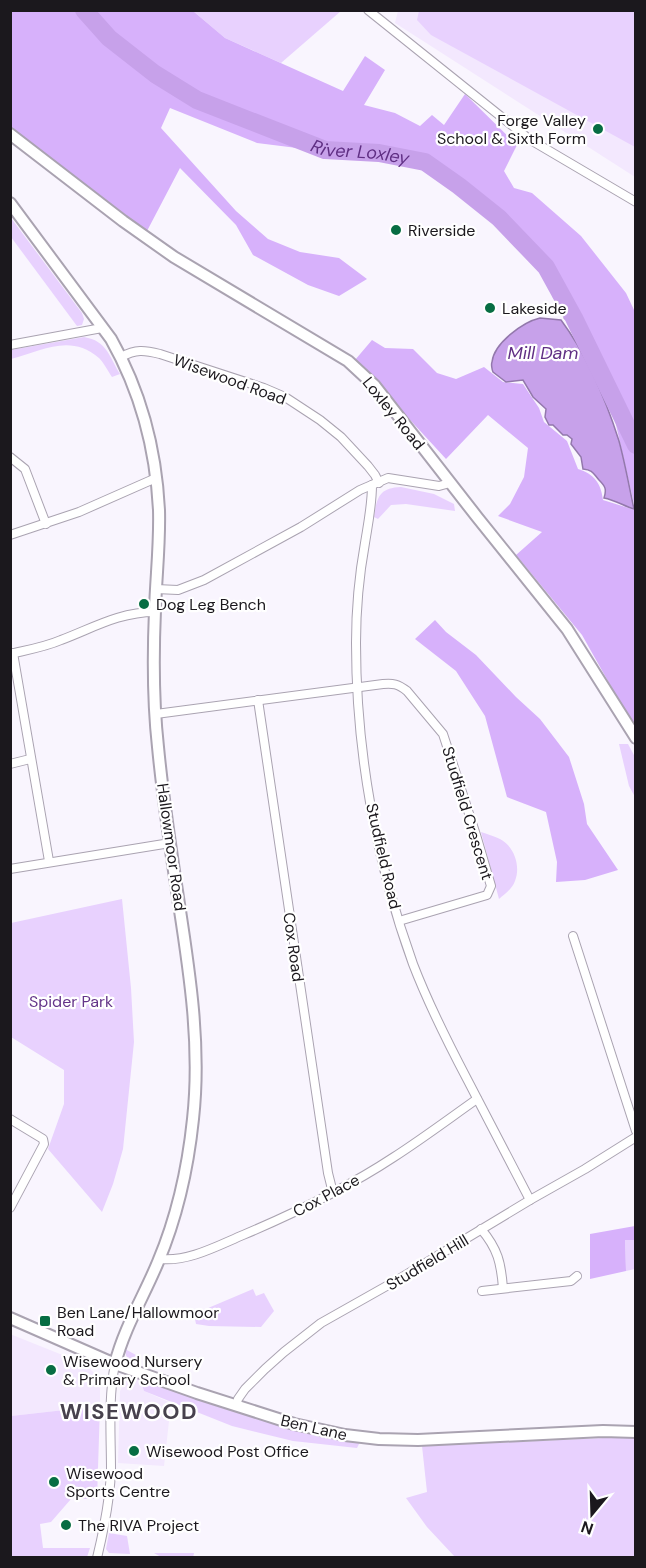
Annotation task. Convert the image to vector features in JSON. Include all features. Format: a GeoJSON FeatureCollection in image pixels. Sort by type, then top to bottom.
{"type":"FeatureCollection","features":[{"type":"Feature","properties":{"kind":"street"},"geometry":{"type":"LineString","coordinates":[[368,10],[529,139],[636,202]]}},
{"type":"Feature","properties":{"kind":"street","name":"Loxley Road"},"geometry":{"type":"LineString","coordinates":[[10,134],[123,221],[174,257],[325,346],[353,366],[375,386],[567,629],[636,738]]}},
{"type":"Feature","properties":{"kind":"street","name":"Hallowmoor Road"},"geometry":{"type":"LineString","coordinates":[[10,203],[111,339],[121,357],[139,399],[150,436],[159,509],[153,678],[158,747],[188,959],[195,1030],[196,1082],[193,1121],[180,1195],[159,1260],[121,1343],[115,1364]]}},
{"type":"Feature","properties":{"kind":"street"},"geometry":{"type":"LineString","coordinates":[[10,345],[102,328]]}},
{"type":"Feature","properties":{"kind":"street","name":"Wisewood Road"},"geometry":{"type":"LineString","coordinates":[[121,357],[130,352],[143,350],[152,352],[285,397],[304,408],[341,437],[375,475],[375,484]]}},
{"type":"Feature","properties":{"kind":"street"},"geometry":{"type":"LineString","coordinates":[[10,457],[24,469],[45,524]]}},
{"type":"Feature","properties":{"kind":"street"},"geometry":{"type":"LineString","coordinates":[[10,535],[79,512],[156,478]]}},
{"type":"Feature","properties":{"kind":"street"},"geometry":{"type":"LineString","coordinates":[[156,589],[178,590],[204,580],[261,550],[339,502],[388,478],[439,486],[450,483]]}},
{"type":"Feature","properties":{"kind":"street","name":"Studfield Road"},"geometry":{"type":"LineString","coordinates":[[375,484],[357,610],[357,688],[372,812],[386,873],[413,964],[443,1033],[530,1200]]}},
{"type":"Feature","properties":{"kind":"street"},"geometry":{"type":"LineString","coordinates":[[48,861],[12,654],[58,642],[122,615],[155,612]]}},
{"type":"Feature","properties":{"kind":"street","name":"Studfield Crescent"},"geometry":{"type":"LineString","coordinates":[[156,714],[393,683],[400,685],[440,729],[447,743],[491,886],[487,895],[399,921]]}},
{"type":"Feature","properties":{"kind":"street","name":"Cox Road"},"geometry":{"type":"LineString","coordinates":[[258,700],[333,1193]]}},
{"type":"Feature","properties":{"kind":"street"},"geometry":{"type":"LineString","coordinates":[[10,764],[30,759]]}},
{"type":"Feature","properties":{"kind":"street"},"geometry":{"type":"LineString","coordinates":[[10,869],[48,861],[170,843]]}},
{"type":"Feature","properties":{"kind":"street"},"geometry":{"type":"LineString","coordinates":[[573,936],[636,1131]]}},
{"type":"Feature","properties":{"kind":"street","name":"Cox Place"},"geometry":{"type":"LineString","coordinates":[[159,1260],[181,1259],[221,1245],[333,1193],[393,1158],[477,1099]]}},
{"type":"Feature","properties":{"kind":"street"},"geometry":{"type":"LineString","coordinates":[[10,1119],[43,1139],[44,1144],[10,1208]]}},
{"type":"Feature","properties":{"kind":"street","name":"Studfield Hill"},"geometry":{"type":"LineString","coordinates":[[236,1406],[245,1389],[265,1369],[321,1323],[577,1174],[636,1137]]}},
{"type":"Feature","properties":{"kind":"street"},"geometry":{"type":"LineString","coordinates":[[481,1229],[497,1253],[503,1288]]}},
{"type":"Feature","properties":{"kind":"street"},"geometry":{"type":"LineString","coordinates":[[482,1291],[571,1281],[577,1276]]}},
{"type":"Feature","properties":{"kind":"street","name":"Ben Lane"},"geometry":{"type":"LineString","coordinates":[[10,1318],[115,1364],[236,1406],[318,1430],[345,1435],[418,1440],[603,1431],[636,1432]]}},
{"type":"Feature","properties":{"kind":"street"},"geometry":{"type":"LineString","coordinates":[[97,1557],[107,1514],[111,1473],[111,1389],[115,1364]]}},
{"type":"Feature","properties":{"kind":"shaded area"},"geometry":{"type":"Polygon","coordinates":[[[10,11],[193,11],[225,38],[343,91],[365,56],[385,70],[364,105],[395,113],[420,126],[432,115],[444,125],[465,94],[517,145],[504,171],[514,188],[532,193],[581,236],[626,293],[635,312],[635,508],[611,403],[574,327],[553,298],[546,271],[495,214],[466,191],[385,153],[352,149],[321,151],[257,143],[170,108],[161,128],[236,211],[268,239],[300,252],[339,258],[367,279],[339,296],[308,285],[253,255],[236,225],[180,168],[147,231],[11,128],[10,11]]]}},
{"type":"Feature","properties":{"kind":"shaded area","name":"Forge Valley School & Sixth Form"},"geometry":{"type":"Polygon","coordinates":[[[398,11],[635,11],[635,177],[395,23],[398,11]]]}},
{"type":"Feature","properties":{"kind":"shaded area"},"geometry":{"type":"Polygon","coordinates":[[[372,340],[385,348],[413,349],[437,373],[456,379],[484,367],[503,382],[523,384],[539,408],[544,422],[567,441],[578,469],[596,480],[603,500],[635,510],[635,729],[582,635],[516,555],[542,532],[498,516],[510,504],[524,477],[528,448],[488,415],[446,459],[355,360],[372,340]]]}},
{"type":"Feature","properties":{"kind":"shaded area"},"geometry":{"type":"Polygon","coordinates":[[[435,620],[446,632],[476,655],[540,719],[569,757],[584,804],[587,824],[618,870],[585,880],[556,882],[557,862],[546,812],[507,797],[485,716],[456,671],[415,639],[435,620]]]}},
{"type":"Feature","properties":{"kind":"shaded area"},"geometry":{"type":"Polygon","coordinates":[[[635,1226],[635,1240],[625,1240],[626,1271],[590,1279],[590,1234],[635,1226]]]}},
{"type":"Feature","properties":{"kind":"shaded area","name":"Wisewood Nursery & Primary School"},"geometry":{"type":"Polygon","coordinates":[[[10,1334],[85,1364],[96,1375],[100,1384],[100,1406],[11,1416],[10,1334]]]}},
{"type":"Feature","properties":{"kind":"shaded area"},"geometry":{"type":"Polygon","coordinates":[[[139,1376],[144,1391],[171,1403],[164,1466],[118,1463],[120,1391],[126,1379],[139,1376]]]}},
{"type":"Feature","properties":{"kind":"green space"},"geometry":{"type":"Polygon","coordinates":[[[193,11],[341,11],[281,63],[225,38],[193,11]]]}},
{"type":"Feature","properties":{"kind":"green space","name":"Forge Valley School & Sixth Form"},"geometry":{"type":"Polygon","coordinates":[[[419,11],[635,11],[635,147],[431,35],[417,20],[419,11]]]}},
{"type":"Feature","properties":{"kind":"green space"},"geometry":{"type":"Polygon","coordinates":[[[11,218],[82,313],[84,319],[82,325],[77,326],[11,237],[11,218]]]}},
{"type":"Feature","properties":{"kind":"green space"},"geometry":{"type":"Polygon","coordinates":[[[84,337],[103,346],[120,374],[112,377],[99,358],[77,346],[56,346],[11,359],[11,350],[84,337]]]}},
{"type":"Feature","properties":{"kind":"green space"},"geometry":{"type":"Polygon","coordinates":[[[401,487],[434,494],[454,504],[455,511],[406,504],[391,505],[378,519],[374,517],[380,495],[388,489],[401,487]]]}},
{"type":"Feature","properties":{"kind":"green space"},"geometry":{"type":"Polygon","coordinates":[[[619,744],[628,744],[635,757],[635,797],[629,786],[619,744]]]}},
{"type":"Feature","properties":{"kind":"green space"},"geometry":{"type":"Polygon","coordinates":[[[481,832],[505,842],[517,863],[515,881],[499,899],[481,832]]]}},
{"type":"Feature","properties":{"kind":"green space","name":"Spider Park"},"geometry":{"type":"Polygon","coordinates":[[[122,899],[134,1042],[123,1149],[102,1212],[48,1149],[64,1104],[64,1070],[11,1037],[11,923],[122,899]]]}},
{"type":"Feature","properties":{"kind":"green space"},"geometry":{"type":"Polygon","coordinates":[[[625,1240],[635,1240],[635,1269],[626,1271],[625,1240]]]}},
{"type":"Feature","properties":{"kind":"green space"},"geometry":{"type":"Polygon","coordinates":[[[253,1289],[256,1296],[264,1293],[274,1311],[261,1327],[196,1324],[194,1314],[253,1289]]]}},
{"type":"Feature","properties":{"kind":"green space"},"geometry":{"type":"Polygon","coordinates":[[[125,1349],[136,1355],[141,1363],[139,1367],[129,1360],[125,1349]]]}},
{"type":"Feature","properties":{"kind":"green space"},"geometry":{"type":"Polygon","coordinates":[[[139,1376],[154,1384],[241,1413],[311,1433],[361,1440],[357,1448],[293,1441],[232,1426],[144,1391],[139,1376]]]}},
{"type":"Feature","properties":{"kind":"green space","name":"Wisewood Sports Centre"},"geometry":{"type":"Polygon","coordinates":[[[100,1406],[97,1499],[71,1499],[51,1522],[40,1524],[43,1548],[90,1548],[87,1557],[11,1557],[11,1416],[100,1406]]]}},
{"type":"Feature","properties":{"kind":"green space"},"geometry":{"type":"Polygon","coordinates":[[[635,1438],[635,1557],[455,1557],[427,1527],[406,1498],[427,1492],[422,1446],[635,1438]]]}},
{"type":"Feature","properties":{"kind":"green space"},"geometry":{"type":"Polygon","coordinates":[[[109,1533],[127,1536],[130,1554],[109,1553],[106,1549],[109,1533]]]}},
{"type":"Feature","properties":{"kind":"green space"},"geometry":{"type":"Polygon","coordinates":[[[154,1553],[194,1553],[193,1558],[161,1557],[154,1553]]]}},
{"type":"Feature","properties":{"kind":"water","name":"Mill Dam"},"geometry":{"type":"Polygon","coordinates":[[[540,318],[561,320],[587,363],[602,394],[619,441],[634,509],[604,498],[604,486],[592,472],[583,469],[581,457],[571,444],[572,439],[563,435],[553,425],[549,425],[545,417],[546,409],[533,397],[523,380],[506,382],[493,372],[494,355],[510,334],[540,318]]]}},
{"type":"Feature","properties":{"kind":"waterway","name":"River Loxley"},"geometry":{"type":"LineString","coordinates":[[84,10],[109,38],[155,74],[197,100],[325,150],[379,153],[425,162],[459,186],[499,218],[546,267],[574,318],[636,445]]}},
{"type":"Feature","properties":{"kind":"waterway"},"geometry":{"type":"LineString","coordinates":[[565,318],[571,314]]}},
{"type":"Feature","properties":{"kind":"place","name":"Forge Valley School & Sixth Form"},"geometry":{"type":"Point","coordinates":[598,129]}},
{"type":"Feature","properties":{"kind":"place","name":"Riverside"},"geometry":{"type":"Point","coordinates":[396,230]}},
{"type":"Feature","properties":{"kind":"place","name":"Lakeside"},"geometry":{"type":"Point","coordinates":[490,308]}},
{"type":"Feature","properties":{"kind":"place","name":"Dog Leg Bench"},"geometry":{"type":"Point","coordinates":[144,604]}},
{"type":"Feature","properties":{"kind":"place","name":"Ben Lane/Hallowmoor Road"},"geometry":{"type":"Point","coordinates":[45,1321]}},
{"type":"Feature","properties":{"kind":"place","name":"Wisewood Nursery & Primary School"},"geometry":{"type":"Point","coordinates":[51,1370]}},
{"type":"Feature","properties":{"kind":"place","name":"Wisewood Post Office"},"geometry":{"type":"Point","coordinates":[134,1451]}},
{"type":"Feature","properties":{"kind":"place","name":"Wisewood Sports Centre"},"geometry":{"type":"Point","coordinates":[54,1482]}},
{"type":"Feature","properties":{"kind":"place","name":"The RIVA Project"},"geometry":{"type":"Point","coordinates":[66,1525]}},
{"type":"Feature","properties":{"kind":"district","name":"WISEWOOD"},"geometry":{"type":"Point","coordinates":[129,1411]}}]}
